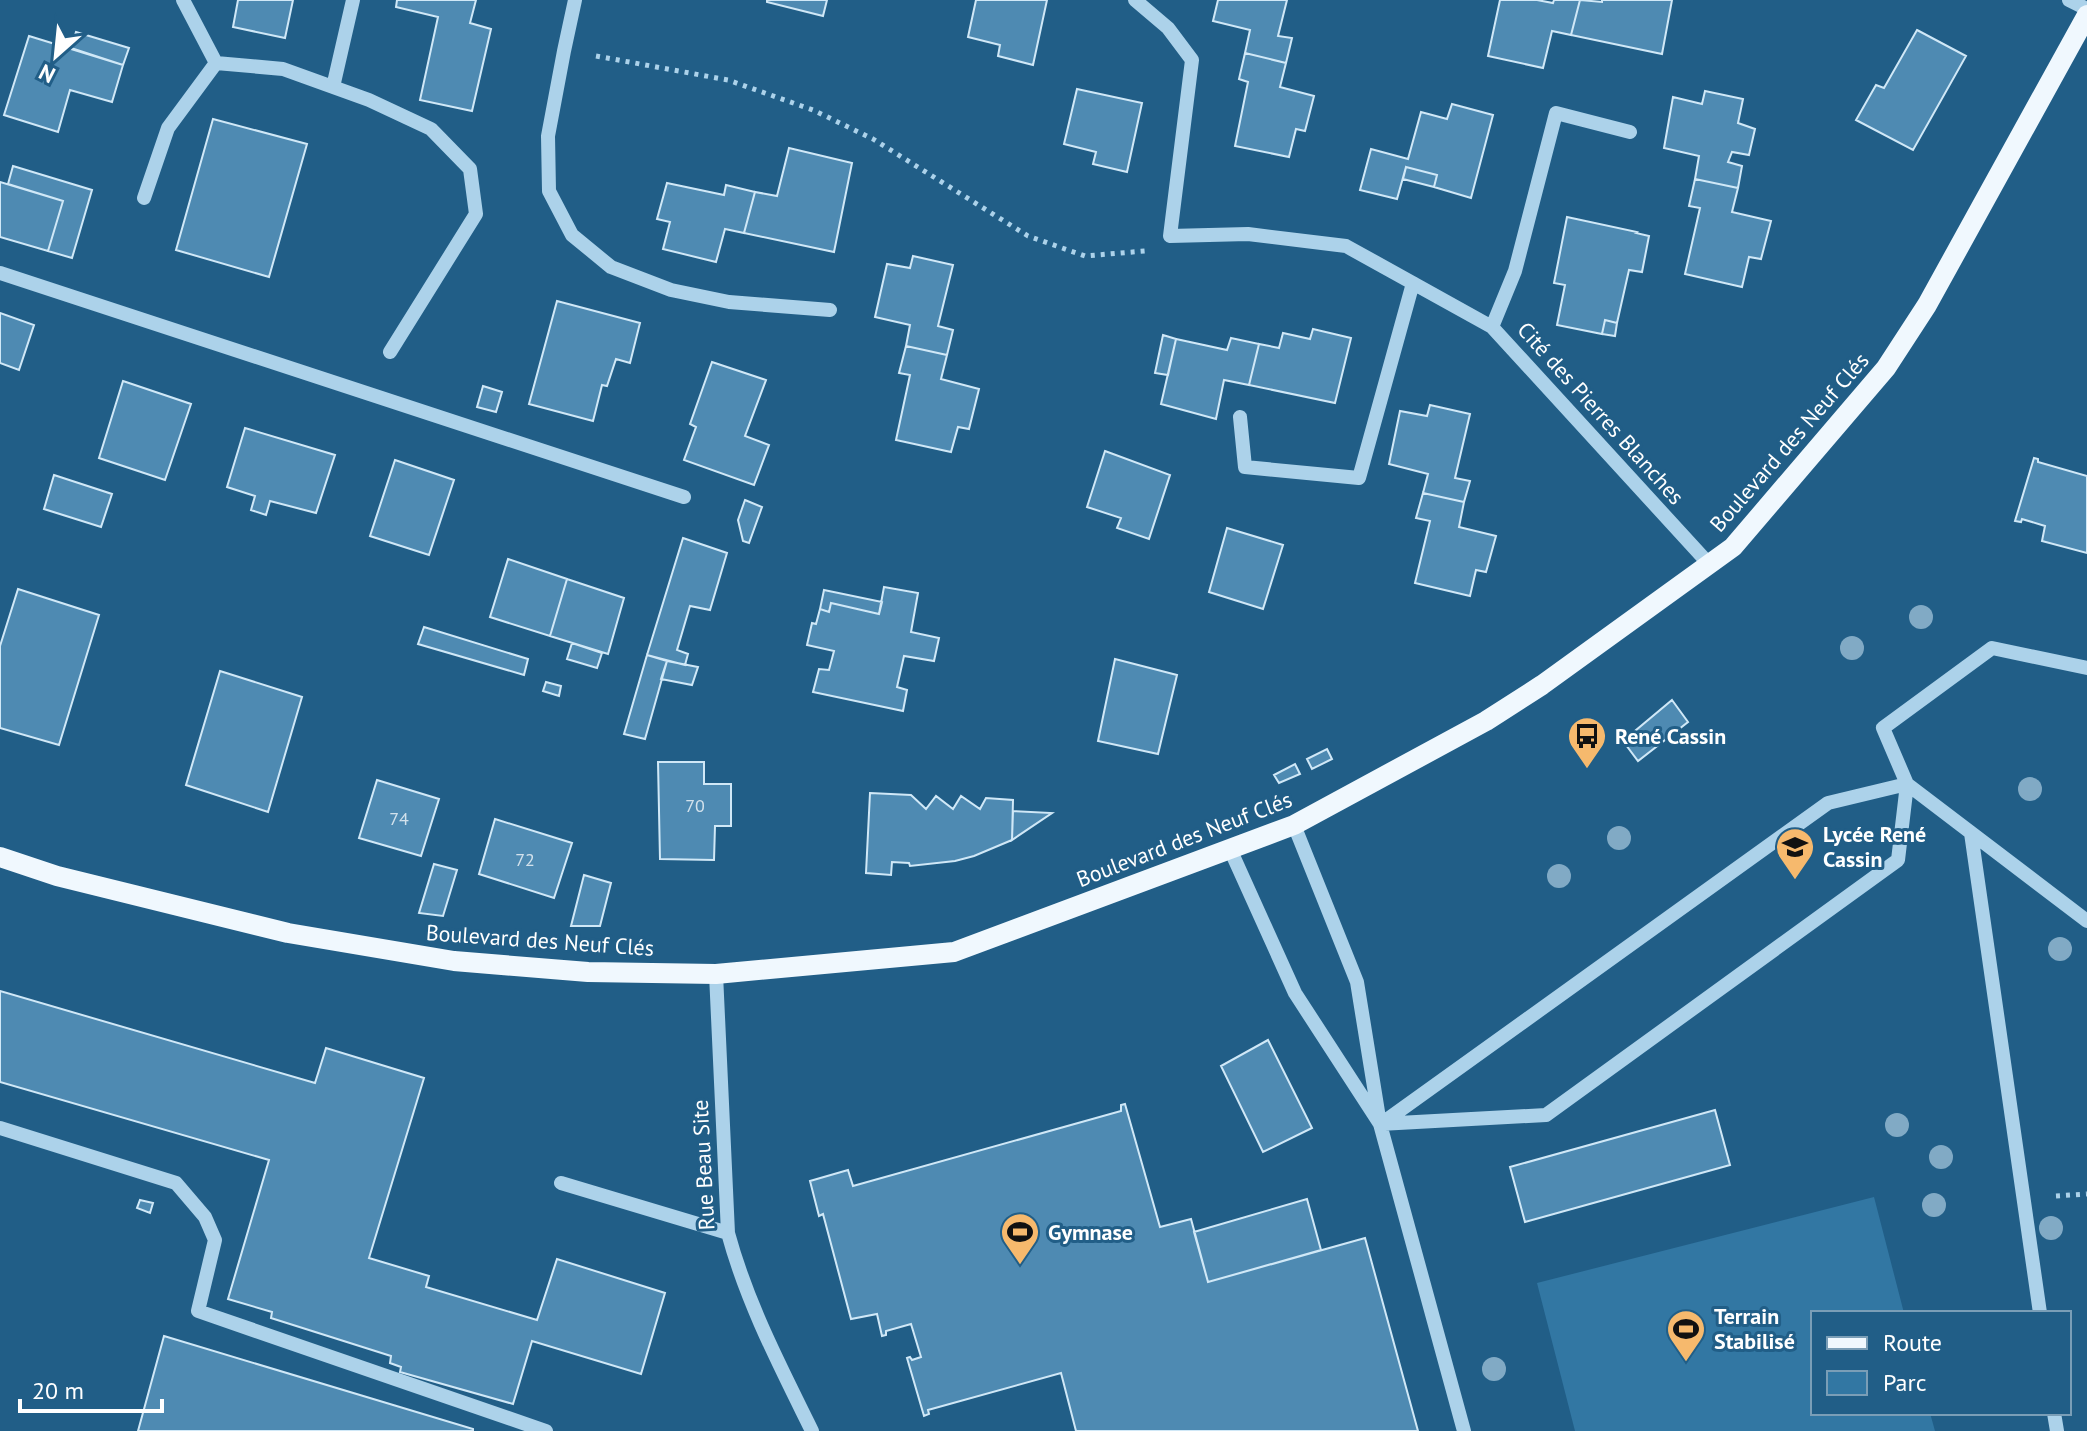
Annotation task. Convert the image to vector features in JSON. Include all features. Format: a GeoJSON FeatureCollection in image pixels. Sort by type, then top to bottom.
{"type":"FeatureCollection","features":[{"type":"Feature","properties":{"kind":"main road","name":"Boulevard des Neuf Clés"},"geometry":{"type":"LineString","coordinates":[[0,857],[57,876],[288,933],[439,958],[588,972],[716,974],[954,952],[1294,825],[1486,721],[1542,685],[1733,547],[1886,368],[1927,305],[2087,12]]}},
{"type":"Feature","properties":{"kind":"street"},"geometry":{"type":"LineString","coordinates":[[183,0],[216,63]]}},
{"type":"Feature","properties":{"kind":"street"},"geometry":{"type":"LineString","coordinates":[[333,87],[353,0]]}},
{"type":"Feature","properties":{"kind":"street"},"geometry":{"type":"LineString","coordinates":[[575,0],[548,136],[549,191],[572,235],[611,267],[671,290],[729,302],[830,310]]}},
{"type":"Feature","properties":{"kind":"street"},"geometry":{"type":"LineString","coordinates":[[1135,0],[1168,28],[1192,60],[1170,236]]}},
{"type":"Feature","properties":{"kind":"street"},"geometry":{"type":"LineString","coordinates":[[2069,0],[2087,12]]}},
{"type":"Feature","properties":{"kind":"street"},"geometry":{"type":"LineString","coordinates":[[216,63],[283,69],[369,100],[431,129],[470,169],[476,214],[390,352]]}},
{"type":"Feature","properties":{"kind":"street"},"geometry":{"type":"LineString","coordinates":[[144,198],[168,128],[216,63]]}},
{"type":"Feature","properties":{"kind":"street","name":"Cité des Pierres Blanches"},"geometry":{"type":"LineString","coordinates":[[1492,327],[1515,271],[1556,113],[1630,132]]}},
{"type":"Feature","properties":{"kind":"street","name":"Cité des Pierres Blanches"},"geometry":{"type":"LineString","coordinates":[[1170,236],[1248,234],[1346,246],[1492,327],[1709,564]]}},
{"type":"Feature","properties":{"kind":"street"},"geometry":{"type":"LineString","coordinates":[[0,273],[684,497]]}},
{"type":"Feature","properties":{"kind":"street"},"geometry":{"type":"LineString","coordinates":[[1240,417],[1245,467],[1359,478],[1413,283]]}},
{"type":"Feature","properties":{"kind":"street"},"geometry":{"type":"LineString","coordinates":[[2087,668],[1992,648],[1883,728],[1907,784],[2087,921]]}},
{"type":"Feature","properties":{"kind":"street"},"geometry":{"type":"LineString","coordinates":[[1380,1124],[1828,803],[1907,784]]}},
{"type":"Feature","properties":{"kind":"street"},"geometry":{"type":"LineString","coordinates":[[1380,1124],[1546,1115],[1898,860],[1907,784]]}},
{"type":"Feature","properties":{"kind":"street"},"geometry":{"type":"LineString","coordinates":[[1294,825],[1357,982],[1380,1124],[1464,1431]]}},
{"type":"Feature","properties":{"kind":"street"},"geometry":{"type":"LineString","coordinates":[[1971,833],[2040,1311]]}},
{"type":"Feature","properties":{"kind":"street"},"geometry":{"type":"LineString","coordinates":[[1230,849],[1295,993],[1380,1124]]}},
{"type":"Feature","properties":{"kind":"street","name":"Rue Beau Site"},"geometry":{"type":"LineString","coordinates":[[716,974],[728,1233],[758,1321],[812,1431]]}},
{"type":"Feature","properties":{"kind":"street"},"geometry":{"type":"LineString","coordinates":[[0,1128],[176,1183],[205,1217],[215,1240],[198,1311],[546,1431]]}},
{"type":"Feature","properties":{"kind":"street"},"geometry":{"type":"LineString","coordinates":[[561,1183],[728,1233]]}},
{"type":"Feature","properties":{"kind":"path"},"geometry":{"type":"LineString","coordinates":[[564,51],[728,80],[813,110],[873,139],[1028,236],[1085,256],[1148,251],[1170,236]]}},
{"type":"Feature","properties":{"kind":"green space","name":"Terrain Stabilisé"},"geometry":{"type":"Polygon","coordinates":[[[1874,1197],[1903,1311],[1811,1311],[1811,1415],[1931,1415],[1935,1431],[1575,1431],[1537,1283],[1874,1197]]]}},
{"type":"Feature","properties":{"kind":"building"},"geometry":{"type":"Polygon","coordinates":[[[238,0],[293,0],[285,38],[233,27],[238,0]]]}},
{"type":"Feature","properties":{"kind":"building"},"geometry":{"type":"Polygon","coordinates":[[[397,0],[476,0],[470,23],[491,29],[472,111],[420,100],[438,17],[396,7],[397,0]]]}},
{"type":"Feature","properties":{"kind":"building"},"geometry":{"type":"Polygon","coordinates":[[[767,0],[827,0],[823,16],[767,0]]]}},
{"type":"Feature","properties":{"kind":"building"},"geometry":{"type":"Polygon","coordinates":[[[976,0],[1047,0],[1033,65],[998,56],[1000,45],[968,37],[976,0]]]}},
{"type":"Feature","properties":{"kind":"building"},"geometry":{"type":"Polygon","coordinates":[[[1218,0],[1287,0],[1278,36],[1292,38],[1286,63],[1245,53],[1250,30],[1213,21],[1218,0]]]}},
{"type":"Feature","properties":{"kind":"building"},"geometry":{"type":"Polygon","coordinates":[[[1500,0],[1553,3],[1554,0],[1580,0],[1571,35],[1552,31],[1543,68],[1488,56],[1500,0]]]}},
{"type":"Feature","properties":{"kind":"building"},"geometry":{"type":"Polygon","coordinates":[[[1580,0],[1672,0],[1662,54],[1571,35],[1580,0]]]}},
{"type":"Feature","properties":{"kind":"building"},"geometry":{"type":"Polygon","coordinates":[[[1917,30],[1966,56],[1913,150],[1856,120],[1876,85],[1884,88],[1917,30]]]}},
{"type":"Feature","properties":{"kind":"building"},"geometry":{"type":"Polygon","coordinates":[[[76,32],[129,48],[123,65],[71,48],[76,32]]]}},
{"type":"Feature","properties":{"kind":"building"},"geometry":{"type":"Polygon","coordinates":[[[29,36],[123,65],[112,102],[70,90],[58,132],[4,115],[29,36]]]}},
{"type":"Feature","properties":{"kind":"building"},"geometry":{"type":"Polygon","coordinates":[[[1245,53],[1286,63],[1280,87],[1314,96],[1305,131],[1296,129],[1289,157],[1235,146],[1248,82],[1239,79],[1245,53]]]}},
{"type":"Feature","properties":{"kind":"building"},"geometry":{"type":"Polygon","coordinates":[[[1077,89],[1142,103],[1127,172],[1093,164],[1096,152],[1064,144],[1077,89]]]}},
{"type":"Feature","properties":{"kind":"building"},"geometry":{"type":"Polygon","coordinates":[[[1705,91],[1743,99],[1738,123],[1755,129],[1749,155],[1732,152],[1728,162],[1742,166],[1738,188],[1695,179],[1699,156],[1664,148],[1673,97],[1702,104],[1705,91]]]}},
{"type":"Feature","properties":{"kind":"building"},"geometry":{"type":"Polygon","coordinates":[[[1452,104],[1493,115],[1471,198],[1434,187],[1437,175],[1406,167],[1397,199],[1360,190],[1371,149],[1408,159],[1421,112],[1447,119],[1452,104]]]}},
{"type":"Feature","properties":{"kind":"building"},"geometry":{"type":"Polygon","coordinates":[[[213,119],[307,144],[269,277],[176,250],[213,119]]]}},
{"type":"Feature","properties":{"kind":"building"},"geometry":{"type":"Polygon","coordinates":[[[789,148],[852,163],[834,252],[744,233],[755,192],[777,196],[789,148]]]}},
{"type":"Feature","properties":{"kind":"building"},"geometry":{"type":"Polygon","coordinates":[[[13,166],[92,190],[72,258],[48,251],[63,201],[8,184],[13,166]]]}},
{"type":"Feature","properties":{"kind":"building"},"geometry":{"type":"Polygon","coordinates":[[[1406,167],[1437,175],[1434,187],[1403,179],[1406,167]]]}},
{"type":"Feature","properties":{"kind":"building"},"geometry":{"type":"Polygon","coordinates":[[[1695,179],[1738,188],[1732,212],[1771,221],[1761,259],[1749,257],[1742,287],[1685,274],[1700,208],[1689,206],[1695,179]]]}},
{"type":"Feature","properties":{"kind":"building"},"geometry":{"type":"Polygon","coordinates":[[[0,182],[63,201],[48,251],[0,237],[0,182]]]}},
{"type":"Feature","properties":{"kind":"building"},"geometry":{"type":"Polygon","coordinates":[[[667,183],[724,195],[726,185],[755,192],[744,233],[725,229],[716,262],[663,249],[670,222],[657,219],[667,183]]]}},
{"type":"Feature","properties":{"kind":"building"},"geometry":{"type":"Polygon","coordinates":[[[1567,217],[1649,236],[1642,272],[1629,270],[1617,323],[1605,320],[1602,334],[1557,325],[1565,285],[1554,283],[1567,217]]]}},
{"type":"Feature","properties":{"kind":"building"},"geometry":{"type":"Polygon","coordinates":[[[913,256],[953,265],[938,326],[953,330],[947,355],[906,346],[910,325],[875,317],[887,264],[910,268],[913,256]]]}},
{"type":"Feature","properties":{"kind":"building"},"geometry":{"type":"Polygon","coordinates":[[[557,301],[640,323],[630,363],[616,359],[607,386],[602,385],[593,421],[529,404],[557,301]]]}},
{"type":"Feature","properties":{"kind":"building"},"geometry":{"type":"Polygon","coordinates":[[[0,313],[34,325],[19,370],[0,363],[0,313]]]}},
{"type":"Feature","properties":{"kind":"building"},"geometry":{"type":"Polygon","coordinates":[[[1605,320],[1617,323],[1615,336],[1602,334],[1605,320]]]}},
{"type":"Feature","properties":{"kind":"building"},"geometry":{"type":"Polygon","coordinates":[[[1313,329],[1351,338],[1335,403],[1249,385],[1259,344],[1279,348],[1283,333],[1310,339],[1313,329]]]}},
{"type":"Feature","properties":{"kind":"building"},"geometry":{"type":"Polygon","coordinates":[[[1163,335],[1176,339],[1168,375],[1155,373],[1163,335]]]}},
{"type":"Feature","properties":{"kind":"building"},"geometry":{"type":"Polygon","coordinates":[[[1231,338],[1259,344],[1249,385],[1224,380],[1216,419],[1161,404],[1176,339],[1227,350],[1231,338]]]}},
{"type":"Feature","properties":{"kind":"building"},"geometry":{"type":"Polygon","coordinates":[[[906,346],[947,355],[941,379],[979,389],[969,429],[958,427],[951,452],[896,440],[910,375],[899,373],[906,346]]]}},
{"type":"Feature","properties":{"kind":"building"},"geometry":{"type":"Polygon","coordinates":[[[712,362],[766,380],[745,436],[769,445],[754,485],[684,460],[696,427],[690,424],[712,362]]]}},
{"type":"Feature","properties":{"kind":"building"},"geometry":{"type":"Polygon","coordinates":[[[123,381],[191,404],[165,480],[99,458],[123,381]]]}},
{"type":"Feature","properties":{"kind":"building"},"geometry":{"type":"Polygon","coordinates":[[[483,386],[502,392],[496,412],[477,407],[483,386]]]}},
{"type":"Feature","properties":{"kind":"building"},"geometry":{"type":"Polygon","coordinates":[[[1430,405],[1470,414],[1455,478],[1470,481],[1464,502],[1423,493],[1428,474],[1389,464],[1400,411],[1427,416],[1430,405]]]}},
{"type":"Feature","properties":{"kind":"building"},"geometry":{"type":"Polygon","coordinates":[[[245,428],[335,455],[316,513],[270,501],[266,515],[251,510],[255,496],[227,487],[245,428]]]}},
{"type":"Feature","properties":{"kind":"building"},"geometry":{"type":"Polygon","coordinates":[[[1105,451],[1170,475],[1149,539],[1117,528],[1121,518],[1087,507],[1105,451]]]}},
{"type":"Feature","properties":{"kind":"building"},"geometry":{"type":"Polygon","coordinates":[[[2034,458],[2038,462],[2087,476],[2087,553],[2042,541],[2045,526],[2022,519],[2021,522],[2015,521],[2034,458]]]}},
{"type":"Feature","properties":{"kind":"building"},"geometry":{"type":"Polygon","coordinates":[[[395,460],[454,480],[429,555],[370,536],[395,460]]]}},
{"type":"Feature","properties":{"kind":"building"},"geometry":{"type":"Polygon","coordinates":[[[54,475],[112,494],[101,527],[44,509],[54,475]]]}},
{"type":"Feature","properties":{"kind":"building"},"geometry":{"type":"Polygon","coordinates":[[[1423,493],[1464,502],[1459,527],[1496,536],[1486,572],[1476,570],[1470,596],[1415,583],[1430,521],[1416,518],[1423,493]]]}},
{"type":"Feature","properties":{"kind":"building"},"geometry":{"type":"Polygon","coordinates":[[[745,500],[762,507],[749,543],[743,541],[738,520],[745,500]]]}},
{"type":"Feature","properties":{"kind":"building"},"geometry":{"type":"Polygon","coordinates":[[[1227,528],[1283,545],[1263,609],[1209,592],[1227,528]]]}},
{"type":"Feature","properties":{"kind":"building"},"geometry":{"type":"Polygon","coordinates":[[[683,538],[727,553],[710,610],[690,606],[677,650],[688,654],[685,665],[647,655],[683,538]]]}},
{"type":"Feature","properties":{"kind":"building"},"geometry":{"type":"Polygon","coordinates":[[[508,559],[567,579],[550,636],[490,617],[508,559]]]}},
{"type":"Feature","properties":{"kind":"building"},"geometry":{"type":"Polygon","coordinates":[[[567,579],[624,598],[608,654],[550,636],[567,579]]]}},
{"type":"Feature","properties":{"kind":"building"},"geometry":{"type":"Polygon","coordinates":[[[884,587],[918,593],[911,632],[939,638],[934,661],[904,656],[897,687],[907,690],[903,711],[813,692],[819,669],[829,670],[834,651],[807,645],[812,623],[816,624],[820,609],[829,612],[831,603],[879,614],[884,587]]]}},
{"type":"Feature","properties":{"kind":"building"},"geometry":{"type":"Polygon","coordinates":[[[18,589],[99,615],[59,745],[0,728],[0,646],[18,589]]]}},
{"type":"Feature","properties":{"kind":"building"},"geometry":{"type":"Polygon","coordinates":[[[824,590],[882,602],[879,614],[831,603],[829,612],[820,609],[824,590]]]}},
{"type":"Feature","properties":{"kind":"building"},"geometry":{"type":"Polygon","coordinates":[[[424,627],[528,659],[524,675],[418,644],[424,627]]]}},
{"type":"Feature","properties":{"kind":"building"},"geometry":{"type":"Polygon","coordinates":[[[572,643],[602,653],[597,668],[567,659],[572,643]]]}},
{"type":"Feature","properties":{"kind":"building"},"geometry":{"type":"Polygon","coordinates":[[[647,655],[667,661],[645,739],[624,734],[647,655]]]}},
{"type":"Feature","properties":{"kind":"building"},"geometry":{"type":"Polygon","coordinates":[[[1115,659],[1177,675],[1158,754],[1098,741],[1115,659]]]}},
{"type":"Feature","properties":{"kind":"building"},"geometry":{"type":"Polygon","coordinates":[[[667,661],[698,667],[692,685],[661,679],[667,661]]]}},
{"type":"Feature","properties":{"kind":"building"},"geometry":{"type":"Polygon","coordinates":[[[220,671],[302,697],[268,812],[186,785],[220,671]]]}},
{"type":"Feature","properties":{"kind":"building"},"geometry":{"type":"Polygon","coordinates":[[[546,682],[561,686],[559,696],[543,691],[546,682]]]}},
{"type":"Feature","properties":{"kind":"building"},"geometry":{"type":"Polygon","coordinates":[[[1672,700],[1688,722],[1638,761],[1623,741],[1672,700]]]}},
{"type":"Feature","properties":{"kind":"building"},"geometry":{"type":"Polygon","coordinates":[[[1327,749],[1332,759],[1312,769],[1307,759],[1327,749]]]}},
{"type":"Feature","properties":{"kind":"building"},"geometry":{"type":"Polygon","coordinates":[[[658,762],[704,762],[704,784],[731,784],[731,826],[715,826],[714,860],[660,859],[658,762]]]}},
{"type":"Feature","properties":{"kind":"building"},"geometry":{"type":"Polygon","coordinates":[[[1295,764],[1300,774],[1279,783],[1274,775],[1295,764]]]}},
{"type":"Feature","properties":{"kind":"building"},"geometry":{"type":"Polygon","coordinates":[[[377,780],[439,799],[421,856],[359,838],[377,780]]]}},
{"type":"Feature","properties":{"kind":"building"},"geometry":{"type":"Polygon","coordinates":[[[870,793],[911,795],[926,809],[936,796],[953,809],[961,796],[980,809],[986,798],[1013,800],[1012,840],[955,861],[910,866],[909,863],[892,862],[891,875],[866,873],[870,793]]]}},
{"type":"Feature","properties":{"kind":"building"},"geometry":{"type":"Polygon","coordinates":[[[1013,811],[1052,813],[1012,840],[1013,811]]]}},
{"type":"Feature","properties":{"kind":"building"},"geometry":{"type":"Polygon","coordinates":[[[495,819],[572,843],[554,898],[479,874],[495,819]]]}},
{"type":"Feature","properties":{"kind":"building"},"geometry":{"type":"Polygon","coordinates":[[[434,864],[457,870],[443,916],[419,913],[434,864]]]}},
{"type":"Feature","properties":{"kind":"building"},"geometry":{"type":"Polygon","coordinates":[[[584,875],[611,883],[600,926],[571,926],[584,875]]]}},
{"type":"Feature","properties":{"kind":"building"},"geometry":{"type":"Polygon","coordinates":[[[0,991],[315,1083],[326,1048],[424,1078],[369,1258],[429,1276],[426,1287],[537,1320],[557,1259],[665,1293],[641,1374],[532,1341],[513,1404],[400,1372],[401,1367],[390,1363],[391,1356],[271,1318],[272,1312],[228,1299],[269,1160],[0,1082],[0,991]]]}},
{"type":"Feature","properties":{"kind":"building"},"geometry":{"type":"Polygon","coordinates":[[[1268,1040],[1312,1128],[1263,1152],[1221,1066],[1268,1040]]]}},
{"type":"Feature","properties":{"kind":"building","name":"Gymnase"},"geometry":{"type":"Polygon","coordinates":[[[1125,1104],[1160,1227],[1191,1219],[1208,1282],[1365,1238],[1418,1431],[1076,1431],[1061,1373],[928,1410],[929,1414],[924,1416],[907,1358],[921,1357],[911,1324],[886,1331],[886,1335],[882,1336],[877,1314],[851,1319],[823,1214],[819,1216],[810,1181],[848,1170],[853,1186],[1121,1111],[1121,1105],[1125,1104]]]}},
{"type":"Feature","properties":{"kind":"building"},"geometry":{"type":"Polygon","coordinates":[[[1715,1110],[1730,1165],[1525,1222],[1510,1167],[1715,1110]]]}},
{"type":"Feature","properties":{"kind":"building"},"geometry":{"type":"Polygon","coordinates":[[[1307,1199],[1321,1250],[1208,1282],[1194,1232],[1307,1199]]]}},
{"type":"Feature","properties":{"kind":"building"},"geometry":{"type":"Polygon","coordinates":[[[140,1200],[153,1203],[150,1213],[137,1208],[140,1200]]]}},
{"type":"Feature","properties":{"kind":"building"},"geometry":{"type":"Polygon","coordinates":[[[164,1336],[473,1429],[473,1431],[138,1431],[164,1336]]]}},
{"type":"Feature","properties":{"kind":"place","name":"René Cassin"},"geometry":{"type":"Point","coordinates":[1587,770]}},
{"type":"Feature","properties":{"kind":"place","name":"Lycée René Cassin"},"geometry":{"type":"Point","coordinates":[1795,881]}},
{"type":"Feature","properties":{"kind":"place","name":"Gymnase"},"geometry":{"type":"Point","coordinates":[1020,1266]}},
{"type":"Feature","properties":{"kind":"place","name":"Terrain Stabilisé"},"geometry":{"type":"Point","coordinates":[1686,1363]}}]}
